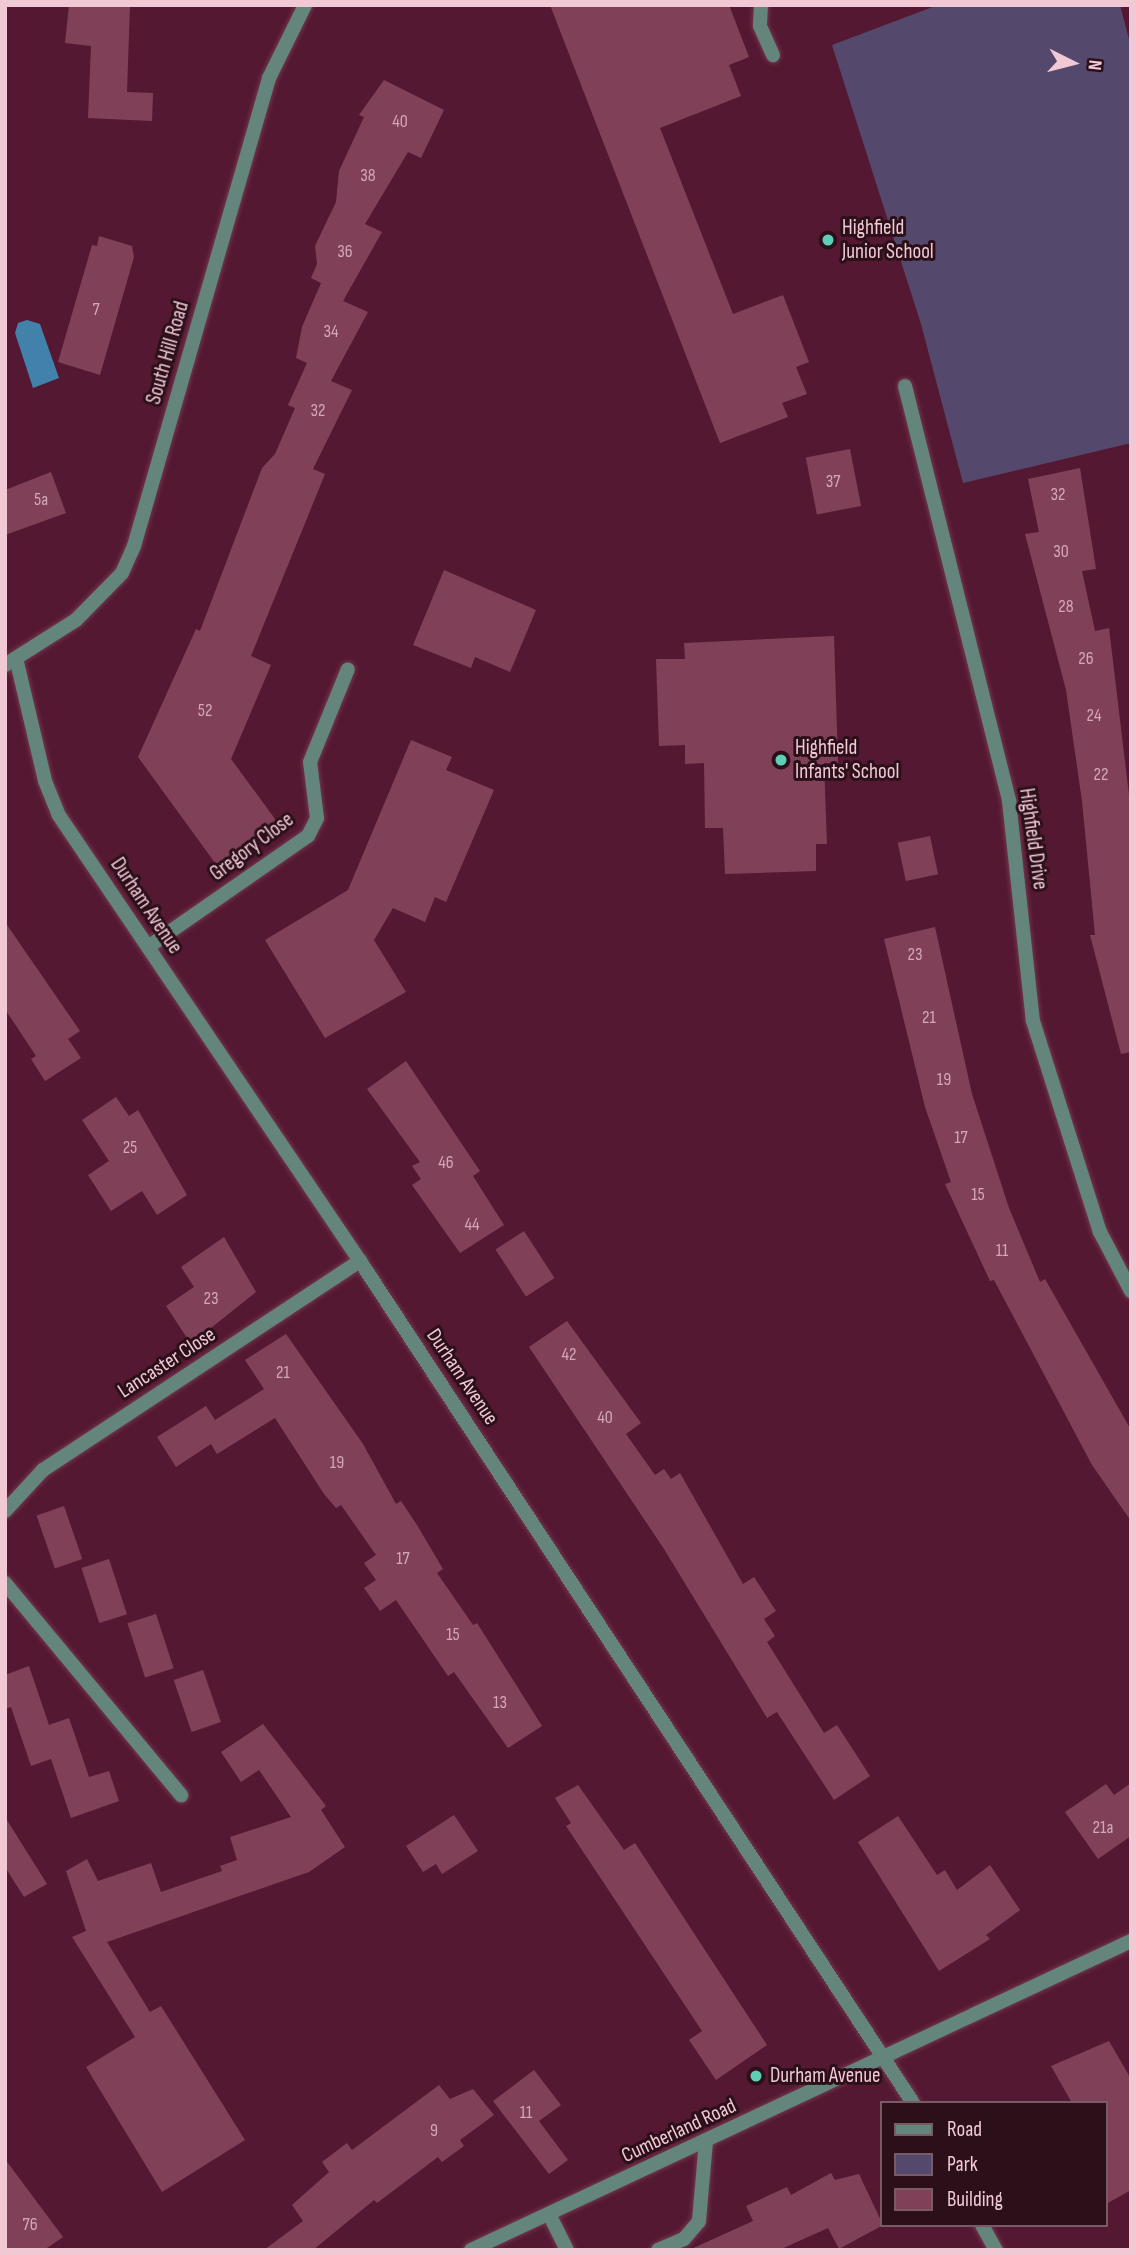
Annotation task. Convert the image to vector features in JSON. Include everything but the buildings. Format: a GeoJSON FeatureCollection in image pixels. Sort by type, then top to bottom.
{"type":"FeatureCollection","features":[{"type":"Feature","properties":{"kind":"street","name":"South Hill Road"},"geometry":{"type":"LineString","coordinates":[[10,662],[76,620],[122,573],[134,546],[269,78],[304,5]]}},
{"type":"Feature","properties":{"kind":"street"},"geometry":{"type":"LineString","coordinates":[[761,5],[760,26],[773,55]]}},
{"type":"Feature","properties":{"kind":"street","name":"Highfield Drive"},"geometry":{"type":"LineString","coordinates":[[905,386],[1009,801],[1033,1021],[1100,1231],[1131,1291]]}},
{"type":"Feature","properties":{"kind":"street","name":"Durham Avenue"},"geometry":{"type":"LineString","coordinates":[[10,662],[50,797],[888,2057],[912,2101]]}},
{"type":"Feature","properties":{"kind":"street","name":"Gregory Close"},"geometry":{"type":"LineString","coordinates":[[148,947],[309,835],[317,818],[310,762],[348,669]]}},
{"type":"Feature","properties":{"kind":"street","name":"Lancaster Close"},"geometry":{"type":"LineString","coordinates":[[5,1511],[43,1470],[360,1261]]}},
{"type":"Feature","properties":{"kind":"street"},"geometry":{"type":"LineString","coordinates":[[5,1583],[181,1795]]}},
{"type":"Feature","properties":{"kind":"street","name":"Cumberland Road"},"geometry":{"type":"LineString","coordinates":[[471,2250],[1131,1941]]}},
{"type":"Feature","properties":{"kind":"street"},"geometry":{"type":"LineString","coordinates":[[658,2250],[684,2239],[699,2221],[706,2141]]}},
{"type":"Feature","properties":{"kind":"street"},"geometry":{"type":"LineString","coordinates":[[549,2214],[566,2250]]}},
{"type":"Feature","properties":{"kind":"street"},"geometry":{"type":"LineString","coordinates":[[983,2227],[996,2250]]}},
{"type":"Feature","properties":{"kind":"green space"},"geometry":{"type":"Polygon","coordinates":[[[938,5],[1120,5],[1131,47],[1131,443],[963,483],[921,324],[832,45],[938,5]]]}},
{"type":"Feature","properties":{"kind":"water"},"geometry":{"type":"Polygon","coordinates":[[[27,320],[40,324],[59,378],[33,388],[15,333],[18,323],[27,320]]]}},
{"type":"Feature","properties":{"kind":"place","name":"Highfield Junior School"},"geometry":{"type":"Point","coordinates":[828,240]}},
{"type":"Feature","properties":{"kind":"place","name":"Highfield Infants' School"},"geometry":{"type":"Point","coordinates":[781,760]}},
{"type":"Feature","properties":{"kind":"place","name":"Durham Avenue"},"geometry":{"type":"Point","coordinates":[756,2076]}}]}
